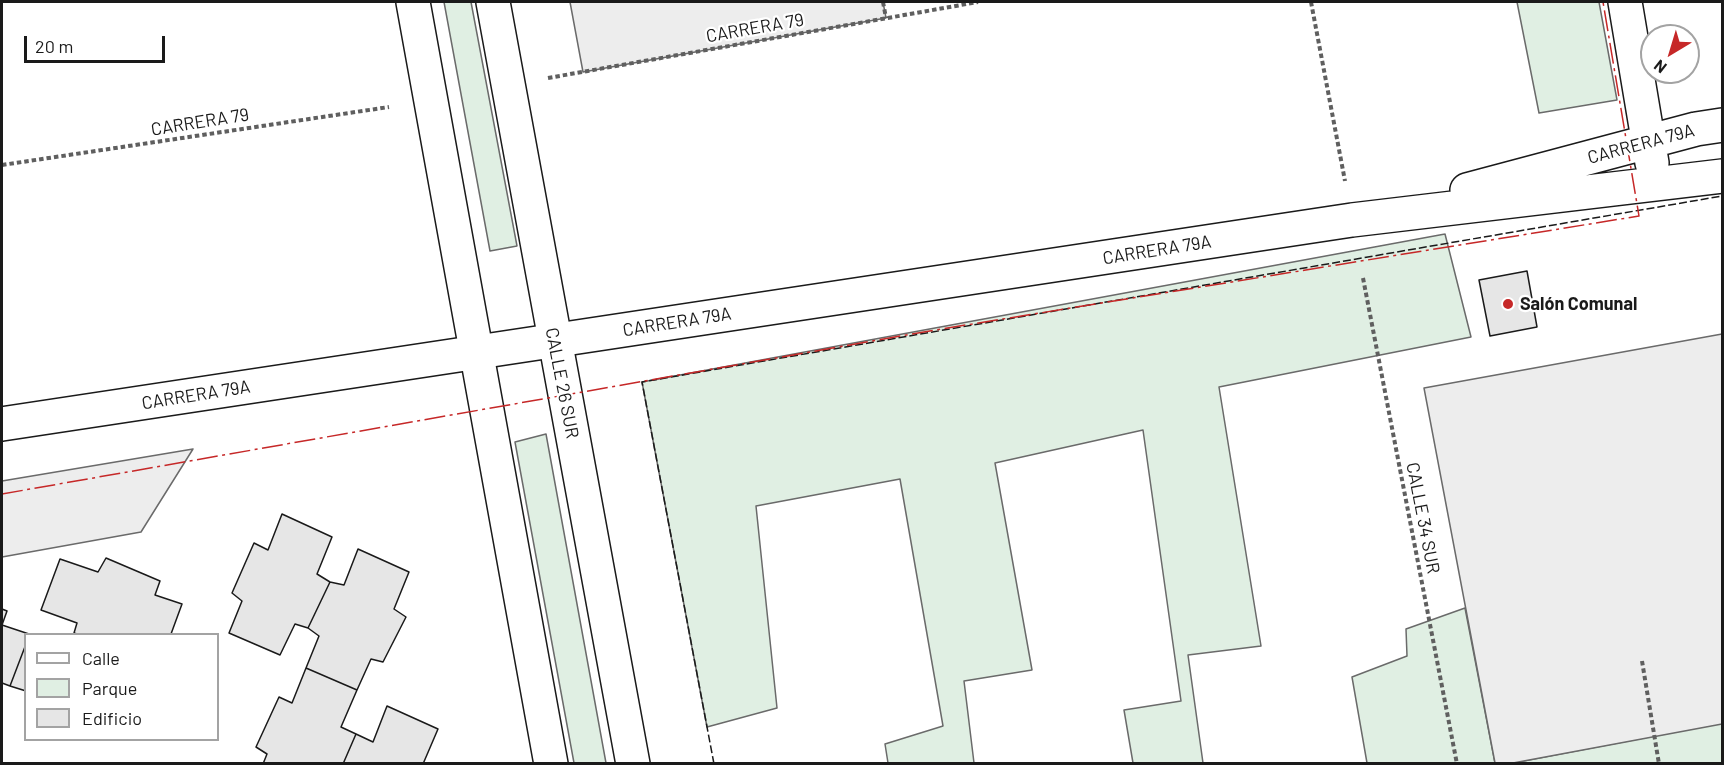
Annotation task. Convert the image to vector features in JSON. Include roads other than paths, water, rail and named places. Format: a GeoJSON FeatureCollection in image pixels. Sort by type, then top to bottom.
{"type":"FeatureCollection","features":[{"type":"Feature","properties":{"kind":"street"},"geometry":{"type":"LineString","coordinates":[[413,2],[551,764]]}},
{"type":"Feature","properties":{"kind":"street","name":"CALLE 26 SUR"},"geometry":{"type":"LineString","coordinates":[[493,2],[633,764]]}},
{"type":"Feature","properties":{"kind":"street"},"geometry":{"type":"LineString","coordinates":[[1625,2],[1655,185]]}},
{"type":"Feature","properties":{"kind":"street","name":"CARRERA 79A"},"geometry":{"type":"LineString","coordinates":[[1352,220],[1722,125]]}},
{"type":"Feature","properties":{"kind":"street","name":"CARRERA 79A"},"geometry":{"type":"LineString","coordinates":[[2,424],[1352,220],[1722,176]]}},
{"type":"Feature","properties":{"kind":"place","name":"Salón Comunal"},"geometry":{"type":"Point","coordinates":[1508,304]}}]}
